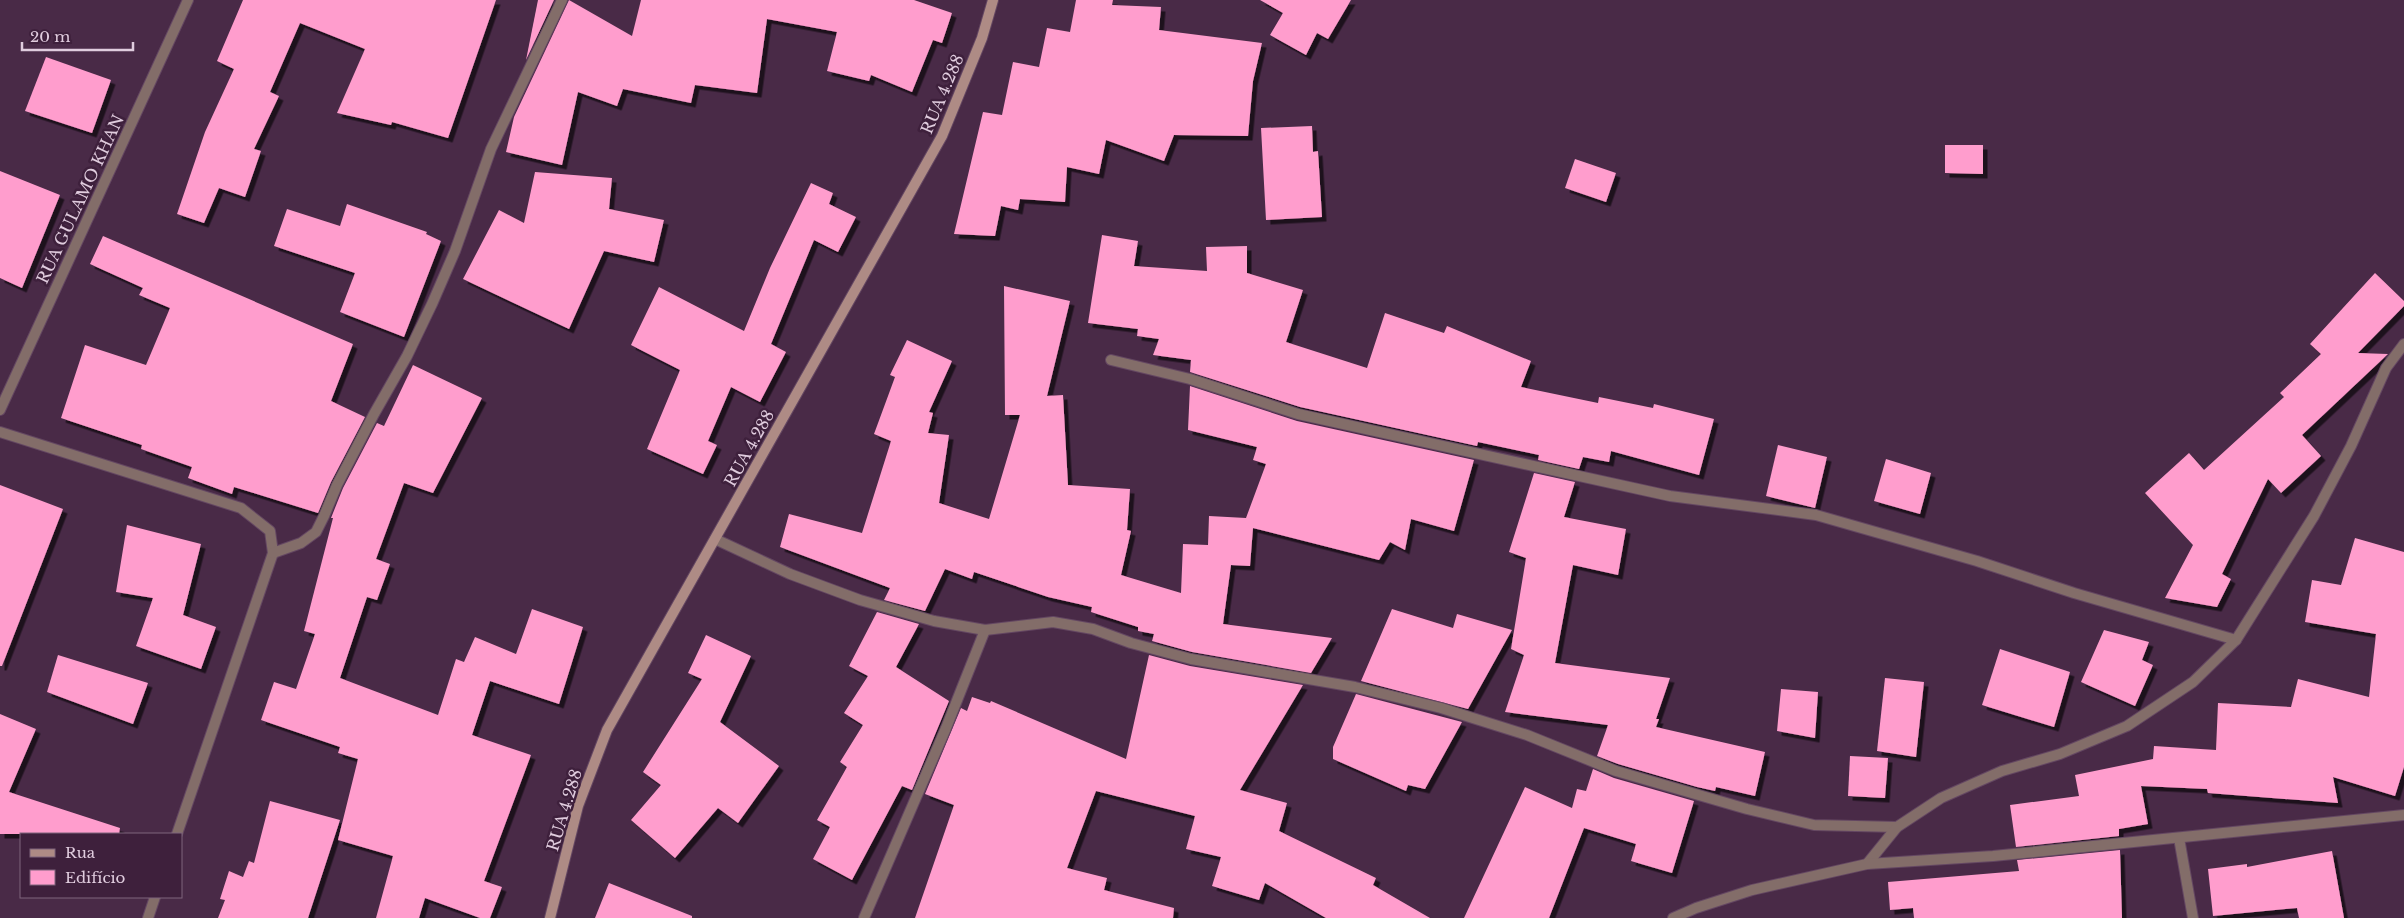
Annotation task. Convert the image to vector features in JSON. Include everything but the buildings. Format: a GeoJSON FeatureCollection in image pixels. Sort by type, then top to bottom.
{"type":"FeatureCollection","features":[{"type":"Feature","properties":{"kind":"street","name":"RUA GULAMO KHAN"},"geometry":{"type":"LineString","coordinates":[[0,410],[188,0]]}},
{"type":"Feature","properties":{"kind":"street"},"geometry":{"type":"LineString","coordinates":[[273,553],[300,543],[316,532],[337,486],[374,414],[407,356],[432,304],[455,251],[491,149],[562,0]]}},
{"type":"Feature","properties":{"kind":"street","name":"RUA 4.288"},"geometry":{"type":"LineString","coordinates":[[550,918],[578,806],[607,730],[942,136],[982,38],[993,0]]}},
{"type":"Feature","properties":{"kind":"street"},"geometry":{"type":"LineString","coordinates":[[1867,864],[1897,827],[1941,798],[2002,771],[2060,754],[2126,726],[2193,682],[2236,640],[2314,516],[2351,446],[2386,368],[2404,344]]}},
{"type":"Feature","properties":{"kind":"street"},"geometry":{"type":"LineString","coordinates":[[1111,360],[1190,379],[1298,414],[1670,496],[1816,515],[1977,561],[2074,593],[2236,640]]}},
{"type":"Feature","properties":{"kind":"street"},"geometry":{"type":"LineString","coordinates":[[0,432],[241,508],[270,532],[273,553],[177,833]]}},
{"type":"Feature","properties":{"kind":"street"},"geometry":{"type":"LineString","coordinates":[[715,539],[790,574],[860,600],[934,621],[985,630],[1053,622],[1093,629],[1131,643],[1191,659],[1355,687],[1442,708],[1527,735],[1616,771],[1747,809],[1814,825],[1897,827]]}},
{"type":"Feature","properties":{"kind":"street"},"geometry":{"type":"LineString","coordinates":[[864,918],[946,728],[985,630]]}},
{"type":"Feature","properties":{"kind":"street"},"geometry":{"type":"LineString","coordinates":[[1674,918],[1696,908],[1752,890],[1867,864],[1993,856],[2404,815]]}},
{"type":"Feature","properties":{"kind":"street"},"geometry":{"type":"LineString","coordinates":[[2179,838],[2193,918]]}},
{"type":"Feature","properties":{"kind":"street"},"geometry":{"type":"LineString","coordinates":[[148,918],[155,898]]}}]}
